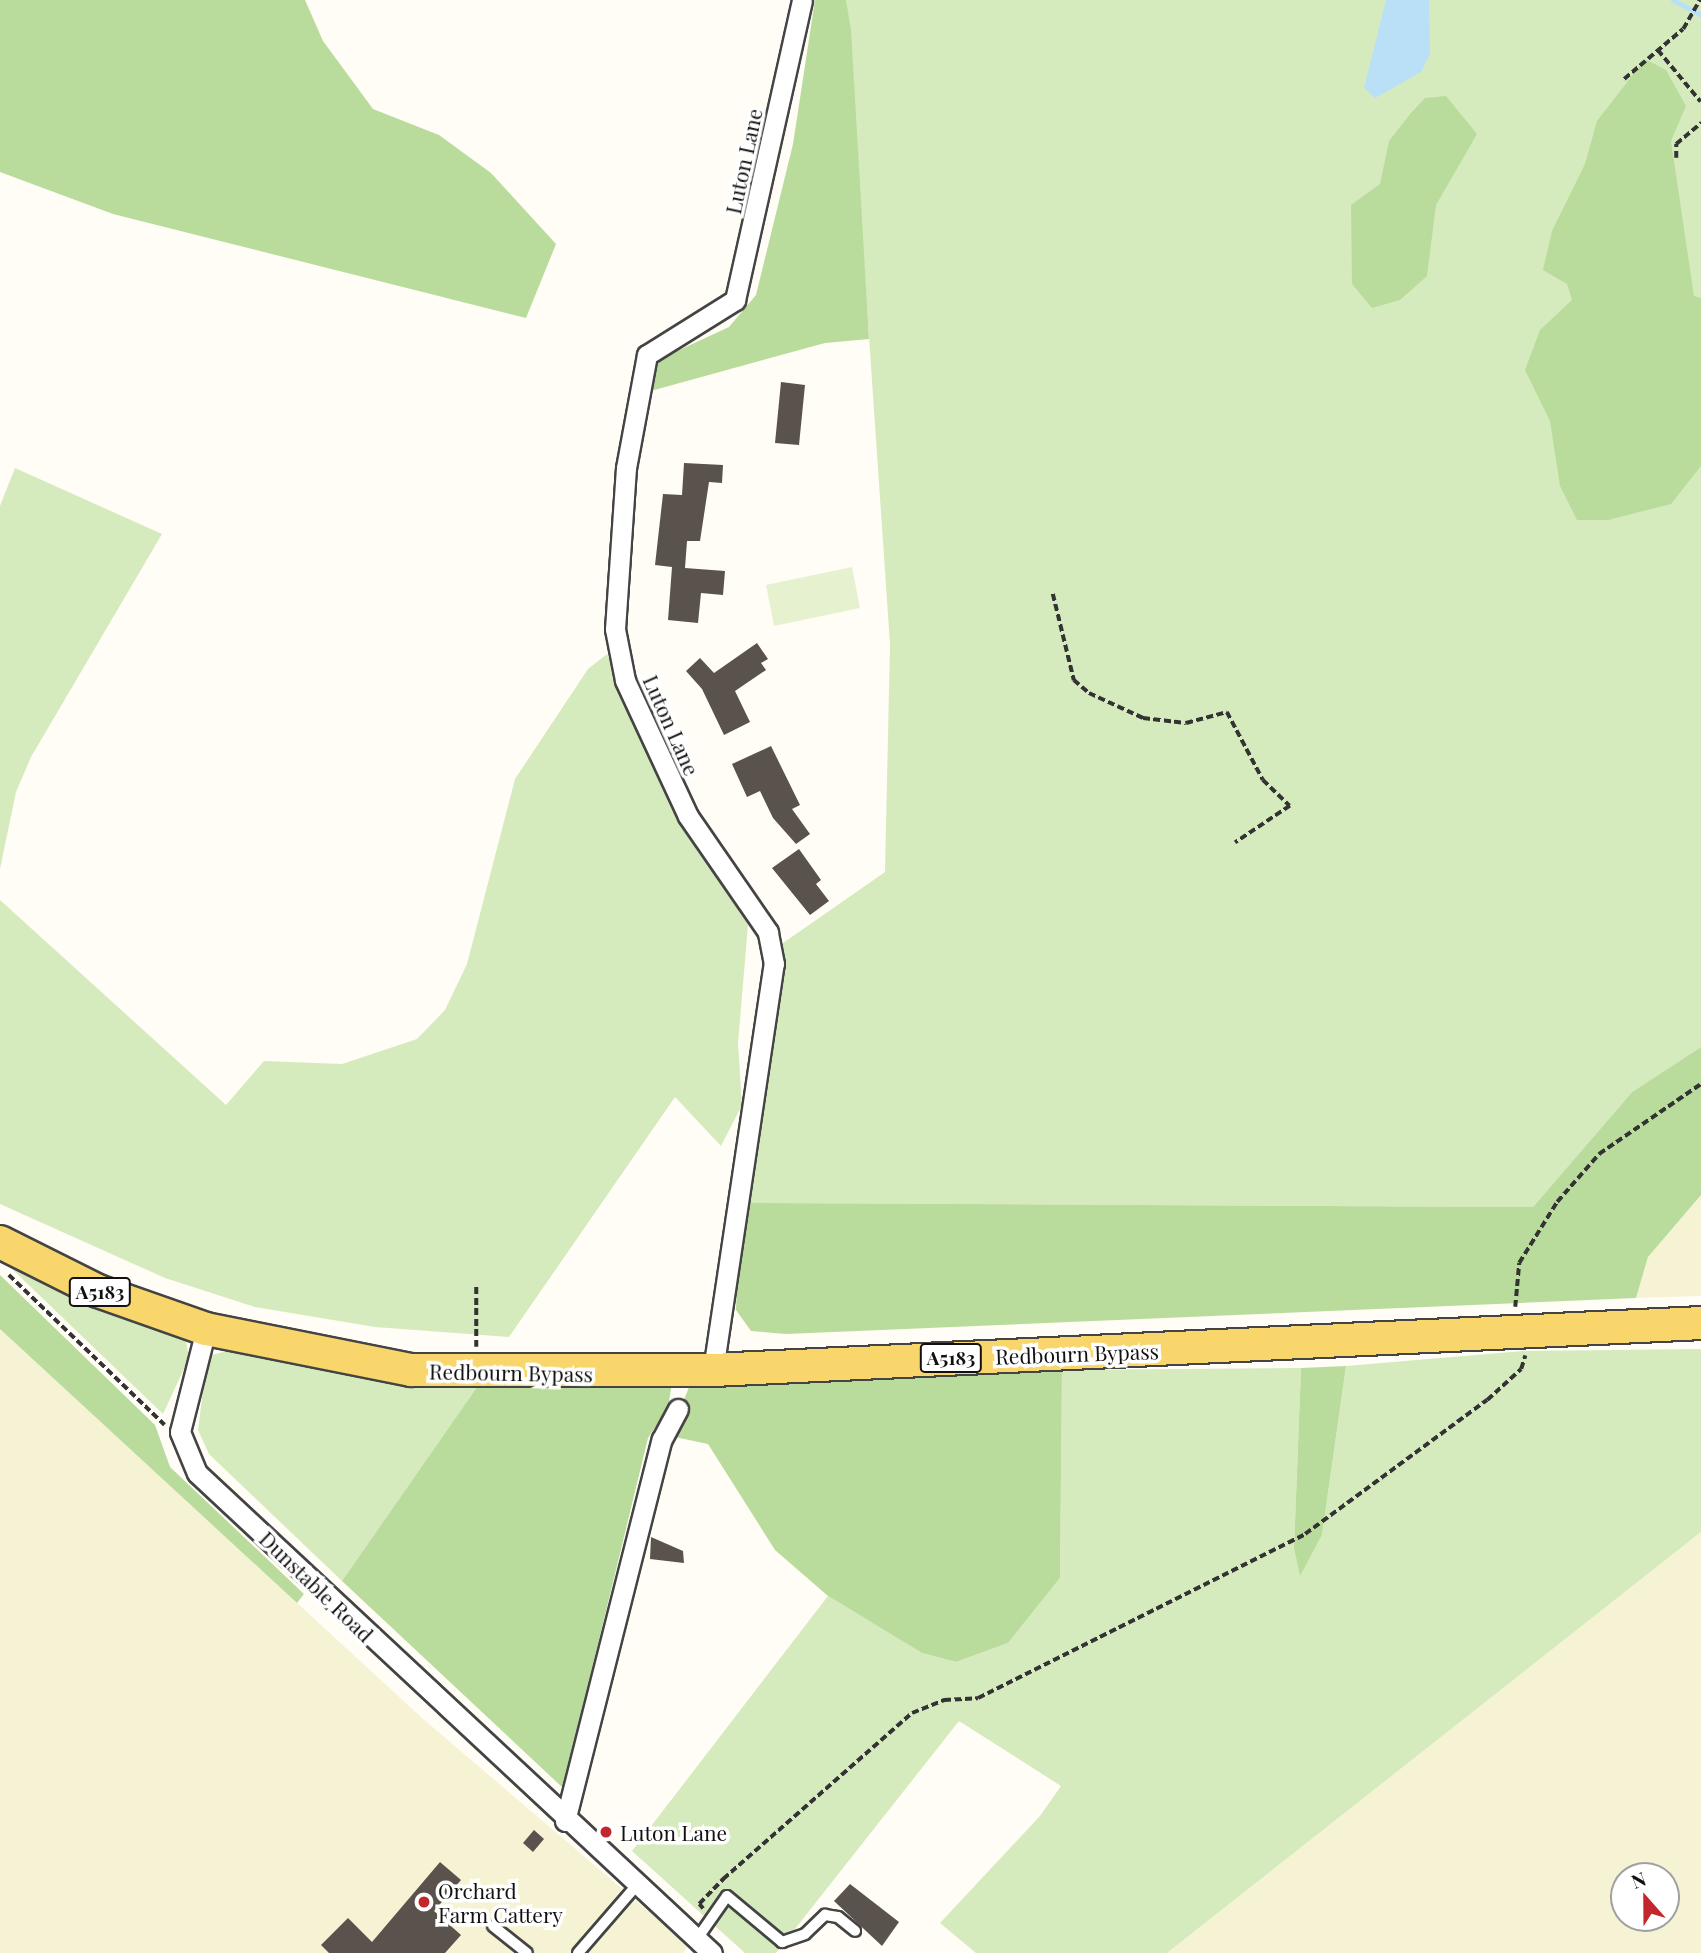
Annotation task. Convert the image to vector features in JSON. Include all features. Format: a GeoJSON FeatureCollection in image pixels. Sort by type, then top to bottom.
{"type":"FeatureCollection","features":[{"type":"Feature","properties":{"kind":"main road","name":"A5183"},"geometry":{"type":"LineString","coordinates":[[0,1242],[98,1291],[206,1329]]}},
{"type":"Feature","properties":{"kind":"main road","name":"Redbourn Bypass"},"geometry":{"type":"LineString","coordinates":[[206,1329],[411,1370],[476,1372],[713,1370],[1701,1323]]}},
{"type":"Feature","properties":{"kind":"street","name":"Luton Lane"},"geometry":{"type":"LineString","coordinates":[[713,1370],[774,964],[768,932],[688,816],[625,680],[615,629],[626,468],[647,355],[735,300],[802,0]]}},
{"type":"Feature","properties":{"kind":"street"},"geometry":{"type":"LineString","coordinates":[[180,1432],[206,1329]]}},
{"type":"Feature","properties":{"kind":"street"},"geometry":{"type":"LineString","coordinates":[[565,1821],[662,1439],[678,1409]]}},
{"type":"Feature","properties":{"kind":"street","name":"Dunstable Road"},"geometry":{"type":"LineString","coordinates":[[180,1432],[198,1472],[565,1821],[712,1953]]}},
{"type":"Feature","properties":{"kind":"lane"},"geometry":{"type":"LineString","coordinates":[[578,1953],[637,1885]]}},
{"type":"Feature","properties":{"kind":"lane"},"geometry":{"type":"LineString","coordinates":[[696,1939],[709,1915],[727,1896],[782,1942],[805,1934],[825,1915],[855,1931]]}},
{"type":"Feature","properties":{"kind":"lane"},"geometry":{"type":"LineString","coordinates":[[493,1926],[527,1953]]}},
{"type":"Feature","properties":{"kind":"path"},"geometry":{"type":"LineString","coordinates":[[1624,79],[1683,29],[1700,0]]}},
{"type":"Feature","properties":{"kind":"path"},"geometry":{"type":"LineString","coordinates":[[1658,50],[1701,102]]}},
{"type":"Feature","properties":{"kind":"path"},"geometry":{"type":"LineString","coordinates":[[1676,158],[1676,144],[1701,123]]}},
{"type":"Feature","properties":{"kind":"path"},"geometry":{"type":"LineString","coordinates":[[1053,594],[1074,680],[1089,693],[1143,718],[1186,723],[1227,712],[1263,780],[1290,806],[1235,843]]}},
{"type":"Feature","properties":{"kind":"path"},"geometry":{"type":"LineString","coordinates":[[1515,1300],[1526,1245],[1557,1202],[1599,1154],[1701,1084]]}},
{"type":"Feature","properties":{"kind":"path"},"geometry":{"type":"LineString","coordinates":[[0,1266],[166,1425],[180,1432]]}},
{"type":"Feature","properties":{"kind":"path"},"geometry":{"type":"LineString","coordinates":[[476,1286],[476,1372]]}},
{"type":"Feature","properties":{"kind":"path"},"geometry":{"type":"LineString","coordinates":[[709,1915],[699,1904],[723,1879],[912,1713],[944,1700],[978,1698],[1305,1534],[1507,1383],[1526,1360],[1523,1351]]}},
{"type":"Feature","properties":{"kind":"shaded area"},"geometry":{"type":"Polygon","coordinates":[[[1701,1195],[1701,1296],[1636,1298],[1648,1257],[1701,1195]]]}},
{"type":"Feature","properties":{"kind":"shaded area"},"geometry":{"type":"Polygon","coordinates":[[[0,1329],[422,1718],[688,1945],[683,1953],[0,1953],[0,1329]]]}},
{"type":"Feature","properties":{"kind":"shaded area"},"geometry":{"type":"Polygon","coordinates":[[[1701,1532],[1701,1953],[1167,1953],[1701,1532]]]}},
{"type":"Feature","properties":{"kind":"green space"},"geometry":{"type":"Polygon","coordinates":[[[0,0],[305,0],[323,41],[373,109],[439,135],[491,173],[556,244],[526,318],[113,214],[0,172],[0,0]]]}},
{"type":"Feature","properties":{"kind":"green space"},"geometry":{"type":"Polygon","coordinates":[[[815,0],[846,0],[851,30],[869,339],[825,343],[647,392],[660,359],[729,327],[756,295],[793,144],[815,0]]]}},
{"type":"Feature","properties":{"kind":"green space"},"geometry":{"type":"Polygon","coordinates":[[[846,0],[1701,0],[1701,1047],[1632,1092],[1533,1207],[750,1203],[773,950],[885,872],[890,644],[846,0]]]}},
{"type":"Feature","properties":{"kind":"green space"},"geometry":{"type":"Polygon","coordinates":[[[1645,59],[1666,70],[1686,106],[1671,141],[1694,296],[1701,298],[1701,466],[1671,504],[1608,520],[1577,520],[1560,486],[1550,421],[1525,370],[1540,330],[1572,300],[1567,284],[1543,270],[1552,231],[1585,164],[1597,121],[1645,59]]]}},
{"type":"Feature","properties":{"kind":"green space"},"geometry":{"type":"Polygon","coordinates":[[[1446,96],[1477,134],[1436,205],[1427,276],[1400,300],[1372,308],[1352,284],[1351,205],[1380,184],[1389,141],[1411,113],[1425,98],[1446,96]]]}},
{"type":"Feature","properties":{"kind":"green space"},"geometry":{"type":"Polygon","coordinates":[[[15,468],[162,534],[31,757],[16,792],[0,869],[0,506],[15,468]]]}},
{"type":"Feature","properties":{"kind":"green space"},"geometry":{"type":"Polygon","coordinates":[[[852,567],[860,608],[774,626],[766,585],[852,567]]]}},
{"type":"Feature","properties":{"kind":"green space"},"geometry":{"type":"Polygon","coordinates":[[[607,654],[661,781],[748,925],[738,1043],[742,1105],[721,1146],[675,1097],[509,1337],[375,1327],[255,1307],[165,1278],[0,1204],[0,900],[226,1105],[264,1061],[342,1064],[417,1039],[445,1010],[467,964],[515,779],[588,669],[607,654]]]}},
{"type":"Feature","properties":{"kind":"green space"},"geometry":{"type":"Polygon","coordinates":[[[1701,1047],[1701,1195],[1648,1257],[1636,1298],[786,1334],[751,1331],[736,1310],[738,1254],[750,1203],[1533,1207],[1632,1092],[1701,1047]]]}},
{"type":"Feature","properties":{"kind":"green space"},"geometry":{"type":"Polygon","coordinates":[[[11,1268],[185,1336],[189,1358],[163,1414],[11,1268]]]}},
{"type":"Feature","properties":{"kind":"green space"},"geometry":{"type":"Polygon","coordinates":[[[0,1275],[155,1425],[170,1467],[304,1594],[297,1603],[0,1329],[0,1275]]]}},
{"type":"Feature","properties":{"kind":"green space"},"geometry":{"type":"Polygon","coordinates":[[[1701,1349],[1701,1532],[1167,1953],[976,1953],[940,1923],[1040,1816],[1061,1786],[959,1721],[776,1953],[745,1953],[632,1851],[828,1596],[922,1653],[956,1662],[1008,1643],[1060,1578],[1062,1370],[1301,1368],[1294,1549],[1300,1575],[1322,1535],[1346,1366],[1523,1351],[1701,1349]]]}},
{"type":"Feature","properties":{"kind":"green space"},"geometry":{"type":"Polygon","coordinates":[[[232,1350],[398,1381],[477,1387],[342,1581],[209,1454],[198,1430],[203,1391],[211,1355],[232,1350]]]}},
{"type":"Feature","properties":{"kind":"green space"},"geometry":{"type":"Polygon","coordinates":[[[1346,1366],[1322,1535],[1300,1576],[1294,1549],[1301,1368],[1346,1366]]]}},
{"type":"Feature","properties":{"kind":"green space"},"geometry":{"type":"Polygon","coordinates":[[[1062,1370],[1060,1578],[1008,1643],[956,1662],[922,1653],[828,1596],[775,1550],[708,1444],[670,1436],[691,1382],[1062,1370]]]}},
{"type":"Feature","properties":{"kind":"green space"},"geometry":{"type":"Polygon","coordinates":[[[672,1383],[668,1407],[648,1438],[563,1788],[342,1581],[477,1387],[672,1383]]]}},
{"type":"Feature","properties":{"kind":"water"},"geometry":{"type":"Polygon","coordinates":[[[1386,0],[1429,0],[1430,54],[1421,72],[1375,98],[1364,88],[1386,0]]]}},
{"type":"Feature","properties":{"kind":"building"},"geometry":{"type":"Polygon","coordinates":[[[781,382],[805,385],[799,445],[775,443],[781,382]]]}},
{"type":"Feature","properties":{"kind":"building"},"geometry":{"type":"Polygon","coordinates":[[[684,463],[723,465],[722,483],[709,482],[700,541],[687,541],[685,568],[725,571],[723,595],[701,593],[698,623],[668,620],[672,567],[655,565],[663,494],[682,495],[684,463]]]}},
{"type":"Feature","properties":{"kind":"building"},"geometry":{"type":"Polygon","coordinates":[[[757,643],[768,659],[761,663],[766,670],[735,691],[750,722],[724,735],[702,689],[686,671],[700,658],[714,673],[757,643]]]}},
{"type":"Feature","properties":{"kind":"building"},"geometry":{"type":"Polygon","coordinates":[[[771,746],[800,805],[792,809],[810,834],[796,844],[773,818],[760,791],[747,797],[732,764],[771,746]]]}},
{"type":"Feature","properties":{"kind":"building"},"geometry":{"type":"Polygon","coordinates":[[[799,849],[821,880],[816,884],[829,901],[810,915],[772,868],[799,849]]]}},
{"type":"Feature","properties":{"kind":"building"},"geometry":{"type":"Polygon","coordinates":[[[651,1537],[683,1551],[684,1563],[650,1559],[651,1537]]]}},
{"type":"Feature","properties":{"kind":"building"},"geometry":{"type":"Polygon","coordinates":[[[534,1830],[544,1839],[533,1852],[523,1843],[534,1830]]]}},
{"type":"Feature","properties":{"kind":"building"},"geometry":{"type":"Polygon","coordinates":[[[440,1862],[461,1880],[434,1911],[461,1935],[445,1953],[329,1953],[321,1945],[348,1918],[372,1942],[440,1862]]]}},
{"type":"Feature","properties":{"kind":"building"},"geometry":{"type":"Polygon","coordinates":[[[850,1884],[899,1922],[882,1946],[834,1901],[850,1884]]]}},
{"type":"Feature","properties":{"kind":"waterway"},"geometry":{"type":"LineString","coordinates":[[1673,0],[1701,15]]}},
{"type":"Feature","properties":{"kind":"place","name":"Luton Lane"},"geometry":{"type":"Point","coordinates":[606,1832]}},
{"type":"Feature","properties":{"kind":"place","name":"Orchard Farm Cattery"},"geometry":{"type":"Point","coordinates":[424,1902]}}]}
